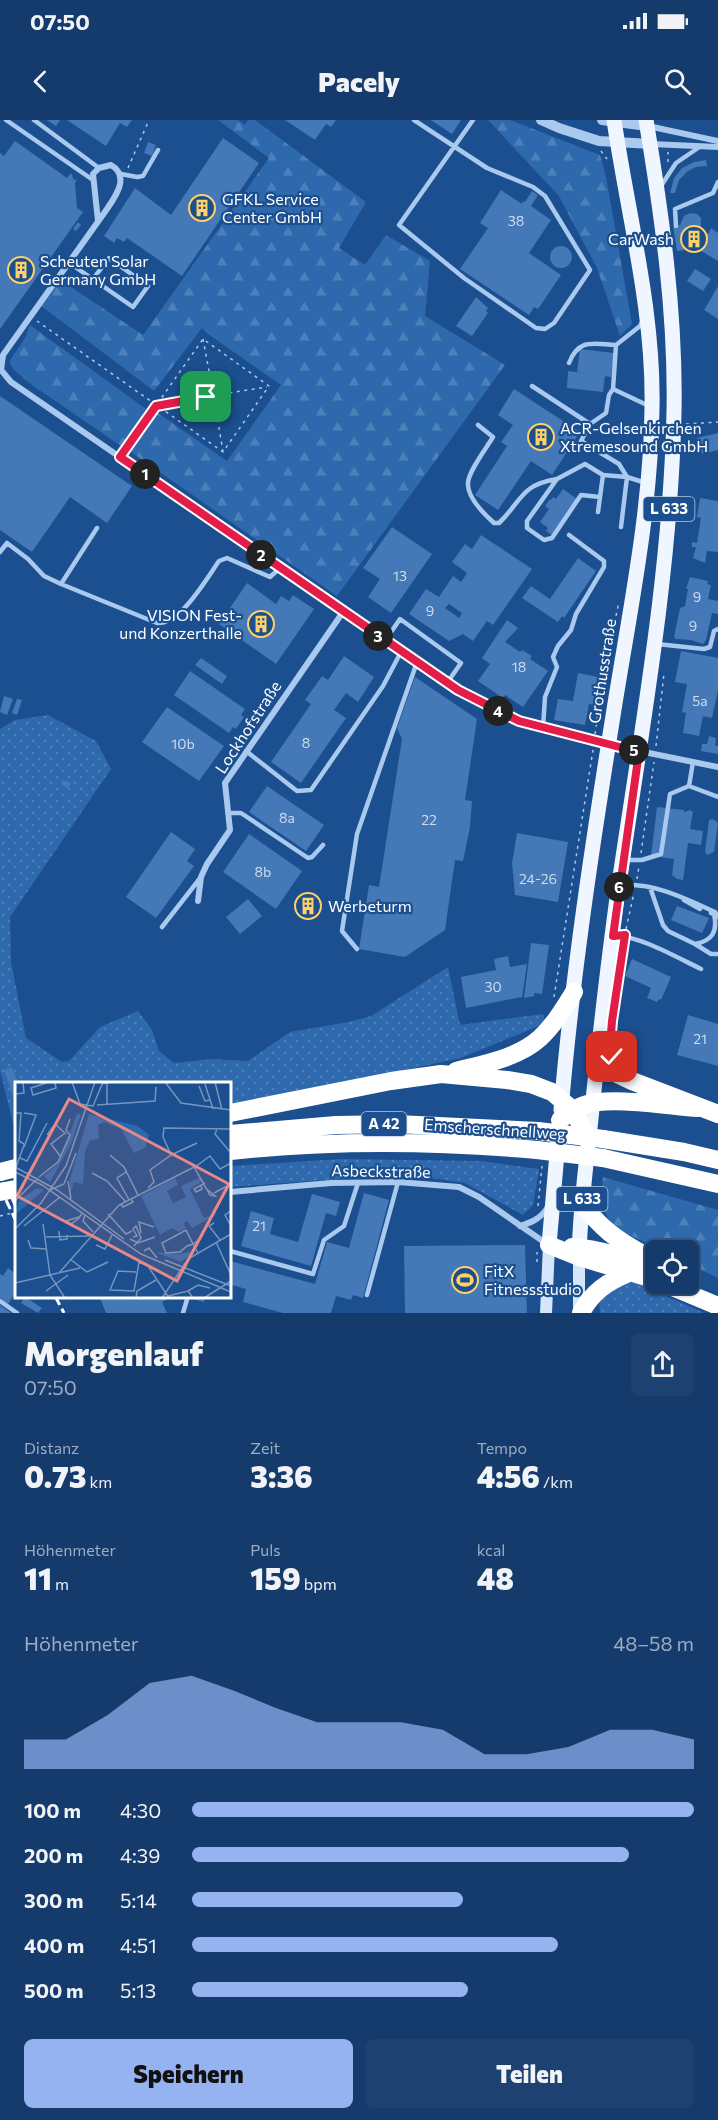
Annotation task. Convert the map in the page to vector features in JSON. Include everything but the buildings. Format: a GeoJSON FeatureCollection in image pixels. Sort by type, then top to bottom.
{"type":"FeatureCollection","features":[{"type":"Feature","properties":{"kind":"highway"},"geometry":{"type":"LineString","coordinates":[[231,1113],[391,1081],[441,1074],[497,1060],[516,1053],[540,1039],[555,1022],[574,992]]}},
{"type":"Feature","properties":{"kind":"highway"},"geometry":{"type":"LineString","coordinates":[[597,1059],[615,1074],[718,1114]]}},
{"type":"Feature","properties":{"kind":"highway"},"geometry":{"type":"LineString","coordinates":[[441,1074],[531,1084],[550,1091],[565,1110],[596,1140]]}},
{"type":"Feature","properties":{"kind":"highway"},"geometry":{"type":"LineString","coordinates":[[565,1110],[592,1103],[615,1102],[698,1108]]}},
{"type":"Feature","properties":{"kind":"highway","name":"Emscherschnellweg"},"geometry":{"type":"LineString","coordinates":[[231,1134],[336,1125],[397,1124],[538,1131],[684,1152],[718,1160]]}},
{"type":"Feature","properties":{"kind":"highway","name":"Emscherschnellweg"},"geometry":{"type":"LineString","coordinates":[[231,1151],[335,1143],[475,1144],[603,1158],[718,1184]]}},
{"type":"Feature","properties":{"kind":"highway"},"geometry":{"type":"LineString","coordinates":[[0,1172],[15,1168]]}},
{"type":"Feature","properties":{"kind":"highway"},"geometry":{"type":"LineString","coordinates":[[0,1192],[15,1189]]}},
{"type":"Feature","properties":{"kind":"highway"},"geometry":{"type":"LineString","coordinates":[[581,1202],[596,1222],[608,1233],[645,1255]]}},
{"type":"Feature","properties":{"kind":"highway"},"geometry":{"type":"LineString","coordinates":[[543,1245],[625,1257],[645,1265]]}},
{"type":"Feature","properties":{"kind":"highway"},"geometry":{"type":"LineString","coordinates":[[579,1252],[629,1273],[645,1277]]}},
{"type":"Feature","properties":{"kind":"highway"},"geometry":{"type":"LineString","coordinates":[[580,1313],[587,1300],[599,1288],[629,1273]]}},
{"type":"Feature","properties":{"kind":"highway"},"geometry":{"type":"LineString","coordinates":[[699,1285],[718,1293]]}},
{"type":"Feature","properties":{"kind":"highway"},"geometry":{"type":"LineString","coordinates":[[689,1294],[718,1306]]}},
{"type":"Feature","properties":{"kind":"main road","name":"L 633"},"geometry":{"type":"LineString","coordinates":[[610,121],[617,143]]}},
{"type":"Feature","properties":{"kind":"main road","name":"L 633"},"geometry":{"type":"LineString","coordinates":[[580,1313],[581,1202],[596,1140],[592,1103],[597,1059],[619,935],[619,885],[622,860],[655,643],[666,539],[674,412],[672,315],[647,123]]}},
{"type":"Feature","properties":{"kind":"main road","name":"Grothusstraße"},"geometry":{"type":"LineString","coordinates":[[546,1313],[543,1245],[553,1200],[565,1110],[583,910],[641,551],[649,483],[652,408],[647,312],[637,244],[617,143]]}},
{"type":"Feature","properties":{"kind":"street"},"geometry":{"type":"LineString","coordinates":[[541,120],[599,141],[698,148],[718,147]]}},
{"type":"Feature","properties":{"kind":"street"},"geometry":{"type":"LineString","coordinates":[[610,121],[647,123],[718,141]]}},
{"type":"Feature","properties":{"kind":"street"},"geometry":{"type":"LineString","coordinates":[[98,221],[93,174],[99,168],[111,165],[121,174],[121,185],[116,195],[98,221],[30,316],[2,354],[0,370],[11,382],[401,652],[485,705],[519,721],[543,728],[639,752],[718,767]]}},
{"type":"Feature","properties":{"kind":"street","name":"Lockhofstraße"},"geometry":{"type":"LineString","coordinates":[[198,901],[201,877],[230,830],[225,783],[343,612]]}},
{"type":"Feature","properties":{"kind":"street","name":"Asbeckstraße"},"geometry":{"type":"LineString","coordinates":[[231,1192],[358,1182],[398,1182],[459,1187],[520,1226],[543,1245]]}},
{"type":"Feature","properties":{"kind":"street"},"geometry":{"type":"LineString","coordinates":[[520,1226],[537,1220],[553,1200]]}},
{"type":"Feature","properties":{"kind":"lane"},"geometry":{"type":"LineString","coordinates":[[6,120],[93,180]]}},
{"type":"Feature","properties":{"kind":"lane"},"geometry":{"type":"LineString","coordinates":[[34,120],[99,168]]}},
{"type":"Feature","properties":{"kind":"lane"},"geometry":{"type":"LineString","coordinates":[[414,120],[456,146],[487,168],[533,187],[544,196],[591,270],[554,323],[545,328],[536,328],[464,278],[399,225],[456,146],[473,120]]}},
{"type":"Feature","properties":{"kind":"lane"},"geometry":{"type":"LineString","coordinates":[[657,197],[664,179],[676,163],[698,148]]}},
{"type":"Feature","properties":{"kind":"lane"},"geometry":{"type":"LineString","coordinates":[[121,174],[143,176],[158,150]]}},
{"type":"Feature","properties":{"kind":"lane"},"geometry":{"type":"LineString","coordinates":[[676,226],[675,209],[713,193],[718,182]]}},
{"type":"Feature","properties":{"kind":"lane"},"geometry":{"type":"LineString","coordinates":[[713,193],[718,197]]}},
{"type":"Feature","properties":{"kind":"lane"},"geometry":{"type":"LineString","coordinates":[[68,262],[133,307],[148,286],[109,258],[93,279]]}},
{"type":"Feature","properties":{"kind":"lane"},"geometry":{"type":"LineString","coordinates":[[569,363],[574,351],[583,344],[616,345],[640,326],[647,312]]}},
{"type":"Feature","properties":{"kind":"lane"},"geometry":{"type":"LineString","coordinates":[[616,345],[613,389],[609,395],[606,413],[590,424],[580,441],[619,464],[627,477],[621,527]]}},
{"type":"Feature","properties":{"kind":"lane"},"geometry":{"type":"LineString","coordinates":[[532,386],[590,424]]}},
{"type":"Feature","properties":{"kind":"lane"},"geometry":{"type":"LineString","coordinates":[[613,389],[652,408]]}},
{"type":"Feature","properties":{"kind":"lane"},"geometry":{"type":"LineString","coordinates":[[478,426],[493,437],[469,476],[467,485],[485,515],[494,523],[499,523],[531,486],[557,478],[585,464],[603,475],[627,477],[649,483]]}},
{"type":"Feature","properties":{"kind":"lane"},"geometry":{"type":"LineString","coordinates":[[598,512],[603,475]]}},
{"type":"Feature","properties":{"kind":"lane"},"geometry":{"type":"LineString","coordinates":[[557,478],[526,521],[527,528],[544,540],[552,538],[581,495],[600,497]]}},
{"type":"Feature","properties":{"kind":"lane"},"geometry":{"type":"LineString","coordinates":[[61,584],[97,528]]}},
{"type":"Feature","properties":{"kind":"lane"},"geometry":{"type":"LineString","coordinates":[[543,728],[545,697],[557,667],[553,657],[558,646],[571,630],[576,614],[604,567],[604,561],[599,556],[568,535]]}},
{"type":"Feature","properties":{"kind":"lane"},"geometry":{"type":"LineString","coordinates":[[0,538],[28,559],[44,576],[164,624],[191,600],[219,561],[227,558],[270,577],[280,568]]}},
{"type":"Feature","properties":{"kind":"lane"},"geometry":{"type":"LineString","coordinates":[[0,552],[7,543]]}},
{"type":"Feature","properties":{"kind":"lane"},"geometry":{"type":"LineString","coordinates":[[385,641],[400,619],[461,663],[447,683]]}},
{"type":"Feature","properties":{"kind":"lane"},"geometry":{"type":"LineString","coordinates":[[655,643],[704,649],[710,647],[714,631],[718,629]]}},
{"type":"Feature","properties":{"kind":"lane"},"geometry":{"type":"LineString","coordinates":[[246,751],[297,791],[310,790],[383,686],[401,652]]}},
{"type":"Feature","properties":{"kind":"lane"},"geometry":{"type":"LineString","coordinates":[[357,949],[342,931],[357,834],[417,662]]}},
{"type":"Feature","properties":{"kind":"lane"},"geometry":{"type":"LineString","coordinates":[[689,786],[693,762]]}},
{"type":"Feature","properties":{"kind":"lane"},"geometry":{"type":"LineString","coordinates":[[622,860],[640,860],[661,854],[670,794],[689,786],[718,797]]}},
{"type":"Feature","properties":{"kind":"lane"},"geometry":{"type":"LineString","coordinates":[[228,813],[241,813],[308,858],[312,857],[323,845]]}},
{"type":"Feature","properties":{"kind":"lane"},"geometry":{"type":"LineString","coordinates":[[162,927],[201,877]]}},
{"type":"Feature","properties":{"kind":"lane"},"geometry":{"type":"LineString","coordinates":[[619,885],[636,884],[666,890],[715,912],[718,917]]}},
{"type":"Feature","properties":{"kind":"lane"},"geometry":{"type":"LineString","coordinates":[[650,887],[663,925],[668,931],[711,954],[718,954]]}},
{"type":"Feature","properties":{"kind":"lane"},"geometry":{"type":"LineString","coordinates":[[680,896],[689,904],[714,915],[716,921],[713,935],[705,942],[695,944]]}},
{"type":"Feature","properties":{"kind":"lane"},"geometry":{"type":"LineString","coordinates":[[619,935],[701,969]]}},
{"type":"Feature","properties":{"kind":"lane"},"geometry":{"type":"LineString","coordinates":[[231,1251],[313,1274],[324,1239],[344,1226],[358,1182]]}},
{"type":"Feature","properties":{"kind":"lane"},"geometry":{"type":"LineString","coordinates":[[367,1294],[398,1182]]}},
{"type":"Feature","properties":{"kind":"lane"},"geometry":{"type":"LineString","coordinates":[[183,1313],[187,1298]]}},
{"type":"Feature","properties":{"kind":"lane"},"geometry":{"type":"LineString","coordinates":[[0,1301],[17,1313]]}},
{"type":"Feature","properties":{"kind":"path"},"geometry":{"type":"LineString","coordinates":[[121,174],[126,172],[149,120]]}},
{"type":"Feature","properties":{"kind":"path"},"geometry":{"type":"LineString","coordinates":[[599,141],[602,153],[610,164]]}},
{"type":"Feature","properties":{"kind":"path"},"geometry":{"type":"LineString","coordinates":[[668,151],[669,164]]}},
{"type":"Feature","properties":{"kind":"path"},"geometry":{"type":"LineString","coordinates":[[30,316],[223,452]]}},
{"type":"Feature","properties":{"kind":"path"},"geometry":{"type":"LineString","coordinates":[[120,457],[203,339]]}},
{"type":"Feature","properties":{"kind":"path"},"geometry":{"type":"LineString","coordinates":[[203,339],[269,386]]}},
{"type":"Feature","properties":{"kind":"path"},"geometry":{"type":"LineString","coordinates":[[203,339],[212,388],[206,397]]}},
{"type":"Feature","properties":{"kind":"path"},"geometry":{"type":"LineString","coordinates":[[223,452],[269,386]]}},
{"type":"Feature","properties":{"kind":"path"},"geometry":{"type":"LineString","coordinates":[[212,388],[221,394],[269,386]]}},
{"type":"Feature","properties":{"kind":"path"},"geometry":{"type":"LineString","coordinates":[[221,394],[215,403],[223,452]]}},
{"type":"Feature","properties":{"kind":"path"},"geometry":{"type":"LineString","coordinates":[[156,406],[206,397],[215,403]]}},
{"type":"Feature","properties":{"kind":"path"},"geometry":{"type":"LineString","coordinates":[[686,424],[718,422]]}},
{"type":"Feature","properties":{"kind":"path"},"geometry":{"type":"LineString","coordinates":[[595,732],[606,661],[620,598]]}},
{"type":"Feature","properties":{"kind":"path"},"geometry":{"type":"LineString","coordinates":[[555,1022],[551,1007],[592,754]]}},
{"type":"Feature","properties":{"kind":"path"},"geometry":{"type":"LineString","coordinates":[[619,935],[636,884],[654,765]]}},
{"type":"Feature","properties":{"kind":"path"},"geometry":{"type":"LineString","coordinates":[[644,784],[651,785]]}},
{"type":"Feature","properties":{"kind":"path"},"geometry":{"type":"LineString","coordinates":[[0,1216],[15,1212]]}},
{"type":"Feature","properties":{"kind":"path"},"geometry":{"type":"LineString","coordinates":[[536,1265],[543,1245]]}},
{"type":"Feature","properties":{"kind":"green space"},"geometry":{"type":"Polygon","coordinates":[[[218,120],[238,120],[245,125],[248,120],[255,120],[366,202],[339,248],[365,265],[386,235],[430,261],[425,316],[505,365],[337,596],[131,452],[158,413],[227,461],[281,385],[202,328],[154,391],[40,305],[59,279],[143,335],[269,158],[218,120]]]}},
{"type":"Feature","properties":{"kind":"green space"},"geometry":{"type":"Polygon","coordinates":[[[488,120],[510,120],[600,155],[606,177],[632,324],[620,336],[597,268],[559,196],[488,120]]]}},
{"type":"Feature","properties":{"kind":"green space"},"geometry":{"type":"Polygon","coordinates":[[[30,325],[146,409],[121,446],[32,385],[14,370],[9,362],[25,338],[30,325]]]}},
{"type":"Feature","properties":{"kind":"green space"},"geometry":{"type":"Polygon","coordinates":[[[48,715],[96,741],[111,769],[10,917],[11,962],[26,1038],[62,1062],[69,1061],[100,1027],[138,1011],[152,1030],[159,1051],[174,1063],[212,1059],[248,1061],[290,1032],[371,1016],[448,967],[460,1025],[543,1014],[546,1023],[461,1058],[231,1107],[231,1082],[15,1082],[15,1131],[0,1071],[0,729],[15,720],[48,715]]]}},
{"type":"Feature","properties":{"kind":"green space"},"geometry":{"type":"Polygon","coordinates":[[[341,1159],[481,1161],[539,1169],[533,1205],[523,1215],[465,1183],[405,1174],[231,1187],[231,1166],[341,1159]]]}},
{"type":"Feature","properties":{"kind":"green space"},"geometry":{"type":"Polygon","coordinates":[[[603,1177],[718,1210],[718,1278],[699,1269],[699,1240],[645,1240],[645,1242],[611,1226],[600,1199],[603,1177]]]}},
{"type":"Feature","properties":{"kind":"green space"},"geometry":{"type":"Polygon","coordinates":[[[635,1282],[645,1286],[645,1294],[662,1294],[704,1313],[600,1313],[599,1299],[620,1284],[635,1282]]]}},
{"type":"Feature","properties":{"kind":"railway"},"geometry":{"type":"LineString","coordinates":[[0,1171],[15,1205]]}},
{"type":"Feature","properties":{"kind":"railway"},"geometry":{"type":"LineString","coordinates":[[6,1200],[15,1219]]}},
{"type":"Feature","properties":{"kind":"railway"},"geometry":{"type":"LineString","coordinates":[[56,1298],[64,1313]]}},
{"type":"Feature","properties":{"kind":"place","name":"GFKL Service Center GmbH"},"geometry":{"type":"Point","coordinates":[202,208]}},
{"type":"Feature","properties":{"kind":"place","name":"CarWash"},"geometry":{"type":"Point","coordinates":[694,239]}},
{"type":"Feature","properties":{"kind":"place","name":"Scheuten Solar Germany GmbH"},"geometry":{"type":"Point","coordinates":[21,270]}},
{"type":"Feature","properties":{"kind":"place","name":"ACR-Gelsenkirchen Xtremesound GmbH"},"geometry":{"type":"Point","coordinates":[541,437]}},
{"type":"Feature","properties":{"kind":"place","name":"VISION Fest- und Konzerthalle"},"geometry":{"type":"Point","coordinates":[261,624]}},
{"type":"Feature","properties":{"kind":"place","name":"Werbeturm"},"geometry":{"type":"Point","coordinates":[308,906]}},
{"type":"Feature","properties":{"kind":"place","name":"FitX Fitnessstudio"},"geometry":{"type":"Point","coordinates":[465,1280]}},
{"type":"Feature","properties":{"kind":"route"},"geometry":{"type":"LineString","coordinates":[[206,397],[156,406],[120,457],[458,690],[519,721],[539,728],[639,752],[613,936],[625,935],[612,1021],[610,1046],[612,1057]]}}]}
